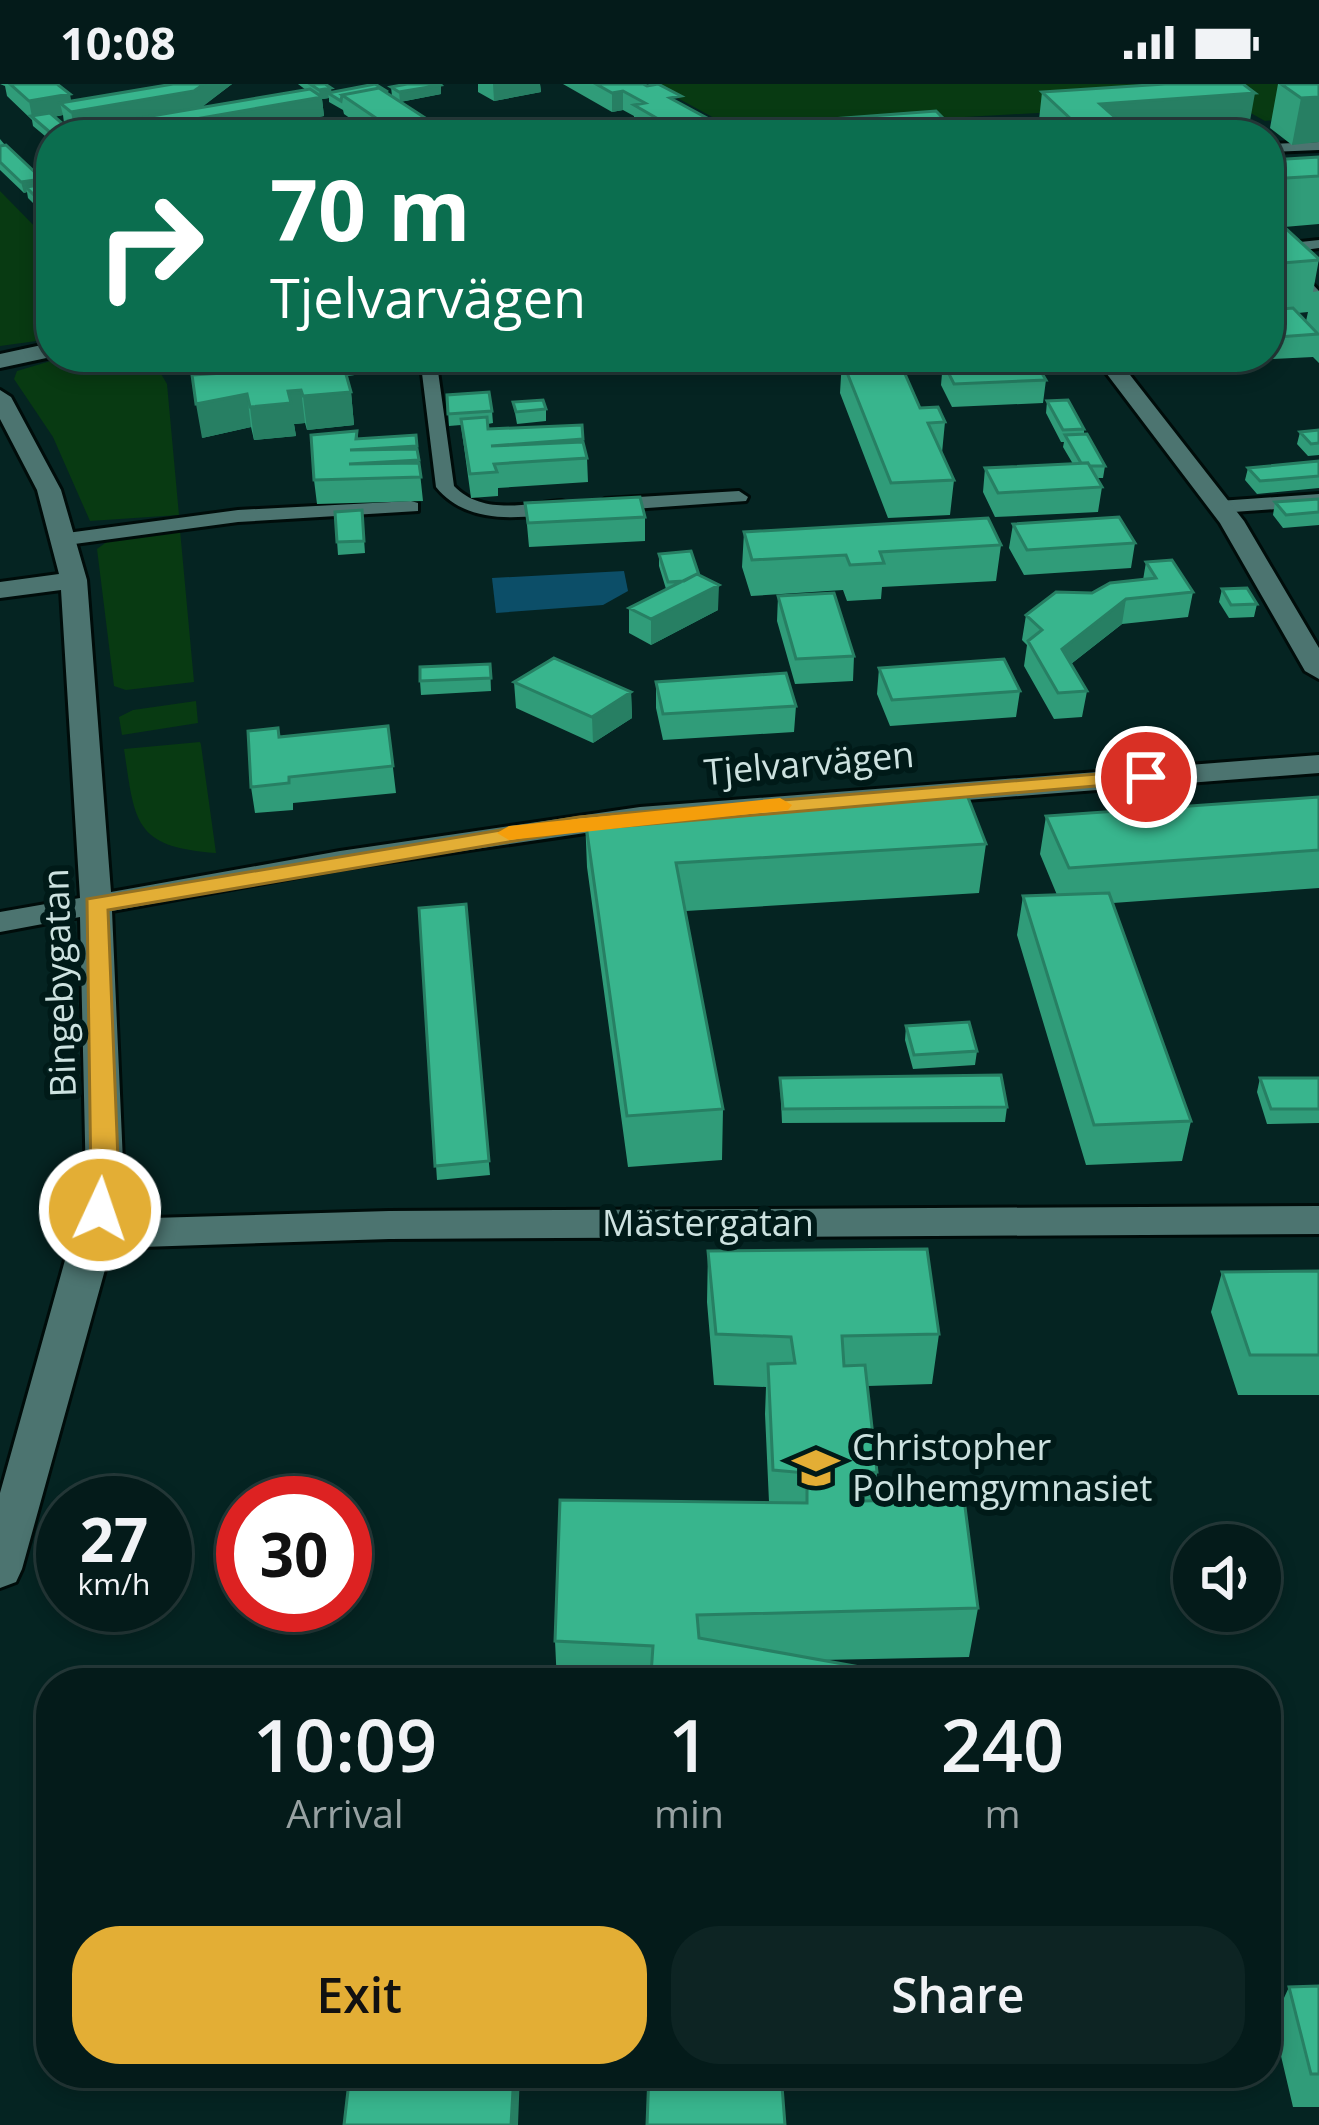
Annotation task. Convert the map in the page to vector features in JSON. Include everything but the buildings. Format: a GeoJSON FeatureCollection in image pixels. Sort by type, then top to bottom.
{"type":"FeatureCollection","features":[{"type":"Feature","properties":{"kind":"street"},"geometry":{"type":"LineString","coordinates":[[0,361],[36,353]]}},
{"type":"Feature","properties":{"kind":"street"},"geometry":{"type":"LineString","coordinates":[[1116,372],[1220,507],[1319,671]]}},
{"type":"Feature","properties":{"kind":"street","name":"Bingebygatan"},"geometry":{"type":"LineString","coordinates":[[0,397],[18,423],[67,538],[74,580],[95,904],[105,1185],[96,1234],[0,1569]]}},
{"type":"Feature","properties":{"kind":"street"},"geometry":{"type":"LineString","coordinates":[[0,590],[74,580]]}},
{"type":"Feature","properties":{"kind":"street","name":"Tjelvarvägen"},"geometry":{"type":"LineString","coordinates":[[0,922],[362,856],[640,816],[1319,764]]}},
{"type":"Feature","properties":{"kind":"street","name":"Mästergatan"},"geometry":{"type":"LineString","coordinates":[[96,1234],[410,1224],[1319,1220]]}},
{"type":"Feature","properties":{"kind":"lane"},"geometry":{"type":"LineString","coordinates":[[1284,147],[1319,146]]}},
{"type":"Feature","properties":{"kind":"lane"},"geometry":{"type":"LineString","coordinates":[[1284,247],[1319,244]]}},
{"type":"Feature","properties":{"kind":"lane"},"geometry":{"type":"LineString","coordinates":[[1284,263],[1319,300]]}},
{"type":"Feature","properties":{"kind":"lane"},"geometry":{"type":"LineString","coordinates":[[430,372],[445,487],[454,500],[474,509],[739,497]]}},
{"type":"Feature","properties":{"kind":"lane"},"geometry":{"type":"LineString","coordinates":[[1220,507],[1319,500]]}},
{"type":"Feature","properties":{"kind":"lane"},"geometry":{"type":"LineString","coordinates":[[67,538],[238,517],[411,507]]}},
{"type":"Feature","properties":{"kind":"green space"},"geometry":{"type":"Polygon","coordinates":[[[652,84],[1319,84],[1319,116],[1276,120],[1263,120],[1231,102],[913,120],[718,120],[652,84]]]}},
{"type":"Feature","properties":{"kind":"green space"},"geometry":{"type":"Polygon","coordinates":[[[0,191],[36,228],[36,341],[0,346],[0,191]]]}},
{"type":"Feature","properties":{"kind":"green space"},"geometry":{"type":"Polygon","coordinates":[[[36,365],[36,372],[160,372],[167,384],[179,515],[90,521],[53,437],[14,379],[17,371],[36,365]]]}},
{"type":"Feature","properties":{"kind":"green space"},"geometry":{"type":"Polygon","coordinates":[[[180,530],[194,682],[126,690],[114,686],[97,549],[108,541],[180,530]]]}},
{"type":"Feature","properties":{"kind":"green space"},"geometry":{"type":"Polygon","coordinates":[[[196,701],[198,723],[122,735],[119,717],[133,710],[196,701]]]}},
{"type":"Feature","properties":{"kind":"green space"},"geometry":{"type":"Polygon","coordinates":[[[200,742],[216,853],[169,845],[143,826],[131,796],[124,749],[200,742]]]}},
{"type":"Feature","properties":{"kind":"water"},"geometry":{"type":"Polygon","coordinates":[[[624,571],[628,591],[603,605],[496,613],[492,578],[624,571]]]}},
{"type":"Feature","properties":{"kind":"slow traffic"},"geometry":{"type":"LineString","coordinates":[[509,833],[780,805]]}},
{"type":"Feature","properties":{"kind":"place","name":"Christopher Polhemgymnasiet"},"geometry":{"type":"Point","coordinates":[816,1468]}},
{"type":"Feature","properties":{"kind":"route"},"geometry":{"type":"LineString","coordinates":[[100,1210],[105,1185],[95,904],[340,860],[640,816],[1146,777]]}}]}
